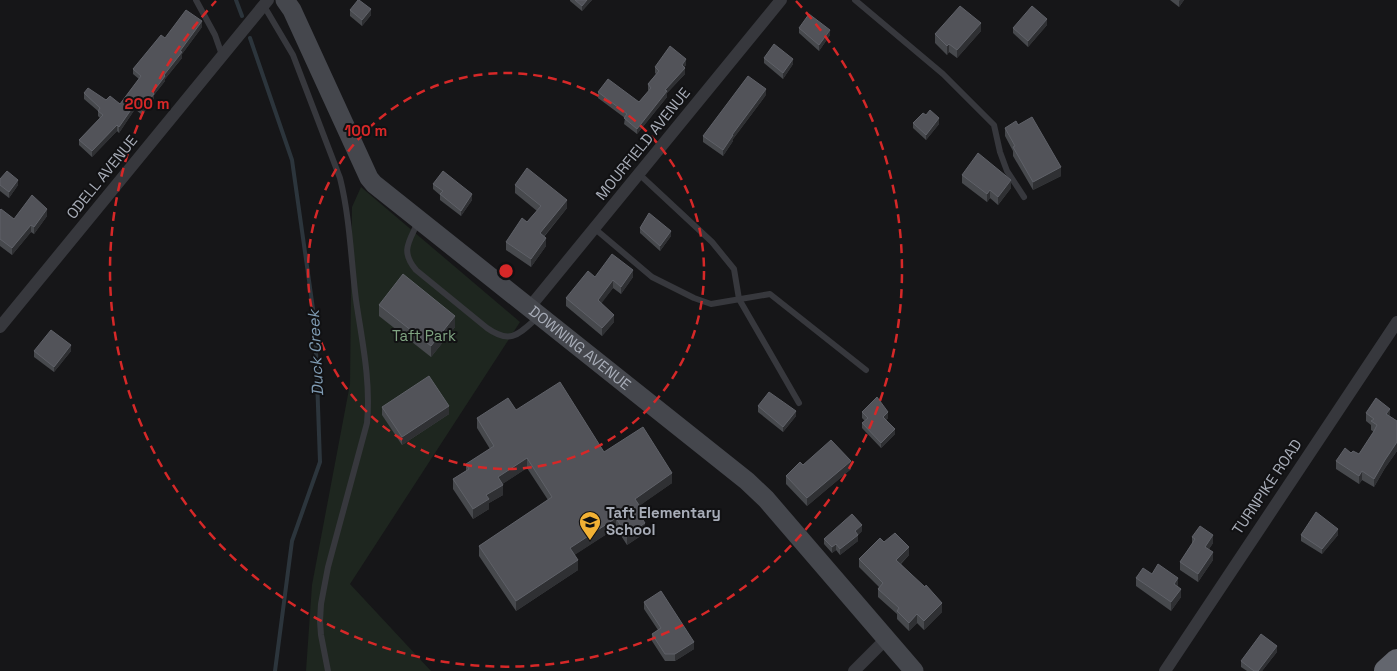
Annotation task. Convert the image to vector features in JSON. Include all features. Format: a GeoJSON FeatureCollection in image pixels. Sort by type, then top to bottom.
{"type":"FeatureCollection","features":[{"type":"Feature","properties":{"kind":"highway"},"geometry":{"type":"LineString","coordinates":[[1386,671],[1397,660]]}},
{"type":"Feature","properties":{"kind":"street","name":"DOWNING AVENUE"},"geometry":{"type":"LineString","coordinates":[[285,0],[292,10],[369,178],[380,190],[740,475],[766,499],[914,671]]}},
{"type":"Feature","properties":{"kind":"street","name":"MOURFIELD AVENUE"},"geometry":{"type":"LineString","coordinates":[[534,312],[594,228],[781,0]]}},
{"type":"Feature","properties":{"kind":"street","name":"ODELL AVENUE"},"geometry":{"type":"LineString","coordinates":[[0,328],[266,3]]}},
{"type":"Feature","properties":{"kind":"street","name":"TURNPIKE ROAD"},"geometry":{"type":"LineString","coordinates":[[1165,671],[1397,322]]}},
{"type":"Feature","properties":{"kind":"street"},"geometry":{"type":"LineString","coordinates":[[854,671],[886,639]]}},
{"type":"Feature","properties":{"kind":"lane"},"geometry":{"type":"LineString","coordinates":[[196,0],[215,35],[222,56]]}},
{"type":"Feature","properties":{"kind":"lane"},"geometry":{"type":"LineString","coordinates":[[855,0],[943,74],[994,125],[1006,171],[1024,197]]}},
{"type":"Feature","properties":{"kind":"lane"},"geometry":{"type":"LineString","coordinates":[[266,3],[293,55],[346,198],[356,300],[367,371],[369,401],[367,423],[328,567],[321,604],[321,636],[328,671]]}},
{"type":"Feature","properties":{"kind":"lane"},"geometry":{"type":"LineString","coordinates":[[639,174],[712,242],[734,269],[739,298],[799,403]]}},
{"type":"Feature","properties":{"kind":"lane"},"geometry":{"type":"LineString","coordinates":[[419,221],[407,246],[407,257],[410,263],[487,328],[496,335],[505,338],[522,331],[534,312]]}},
{"type":"Feature","properties":{"kind":"lane"},"geometry":{"type":"LineString","coordinates":[[594,228],[652,277],[711,304],[770,294],[866,370]]}},
{"type":"Feature","properties":{"kind":"green space","name":"Taft Park"},"geometry":{"type":"Polygon","coordinates":[[[361,187],[520,322],[350,584],[431,671],[306,671],[312,585],[350,384],[352,207],[361,187]]]}},
{"type":"Feature","properties":{"kind":"building"},"geometry":{"type":"Polygon","coordinates":[[[358,0],[371,9],[362,20],[350,10],[358,0]]]}},
{"type":"Feature","properties":{"kind":"building"},"geometry":{"type":"Polygon","coordinates":[[[575,0],[587,0],[582,6],[575,0]]]}},
{"type":"Feature","properties":{"kind":"building"},"geometry":{"type":"Polygon","coordinates":[[[960,6],[981,23],[957,50],[949,44],[947,46],[935,34],[960,6]]]}},
{"type":"Feature","properties":{"kind":"building"},"geometry":{"type":"Polygon","coordinates":[[[1032,6],[1047,19],[1028,41],[1013,28],[1032,6]]]}},
{"type":"Feature","properties":{"kind":"building"},"geometry":{"type":"Polygon","coordinates":[[[186,10],[202,21],[164,75],[153,92],[154,94],[142,109],[135,104],[119,127],[117,125],[92,151],[79,140],[103,115],[98,111],[100,108],[84,93],[88,88],[106,100],[110,96],[120,104],[141,76],[133,69],[161,35],[165,38],[186,10]]]}},
{"type":"Feature","properties":{"kind":"building"},"geometry":{"type":"Polygon","coordinates":[[[809,14],[830,30],[819,45],[799,28],[809,14]]]}},
{"type":"Feature","properties":{"kind":"building"},"geometry":{"type":"Polygon","coordinates":[[[774,44],[793,59],[783,73],[764,58],[774,44]]]}},
{"type":"Feature","properties":{"kind":"building"},"geometry":{"type":"Polygon","coordinates":[[[670,46],[686,59],[682,65],[685,68],[665,90],[667,91],[637,129],[624,118],[627,114],[598,92],[608,79],[639,102],[651,88],[648,84],[659,71],[655,67],[670,46]]]}},
{"type":"Feature","properties":{"kind":"building"},"geometry":{"type":"Polygon","coordinates":[[[748,76],[766,89],[723,150],[703,136],[748,76]]]}},
{"type":"Feature","properties":{"kind":"building"},"geometry":{"type":"Polygon","coordinates":[[[930,110],[939,118],[926,135],[913,123],[923,113],[926,115],[930,110]]]}},
{"type":"Feature","properties":{"kind":"building"},"geometry":{"type":"Polygon","coordinates":[[[1032,117],[1061,167],[1033,182],[1013,147],[1015,146],[1005,128],[1016,121],[1018,125],[1032,117]]]}},
{"type":"Feature","properties":{"kind":"building"},"geometry":{"type":"Polygon","coordinates":[[[978,153],[1011,180],[998,197],[990,190],[987,194],[962,175],[978,153]]]}},
{"type":"Feature","properties":{"kind":"building"},"geometry":{"type":"Polygon","coordinates":[[[527,168],[567,200],[540,233],[546,238],[531,259],[506,242],[522,218],[527,222],[541,206],[515,185],[527,168]]]}},
{"type":"Feature","properties":{"kind":"building"},"geometry":{"type":"Polygon","coordinates":[[[7,171],[18,180],[9,192],[0,185],[0,179],[7,171]]]}},
{"type":"Feature","properties":{"kind":"building"},"geometry":{"type":"Polygon","coordinates":[[[443,171],[472,194],[461,211],[440,194],[443,191],[433,184],[443,171]]]}},
{"type":"Feature","properties":{"kind":"building"},"geometry":{"type":"Polygon","coordinates":[[[32,195],[47,209],[34,227],[31,225],[12,248],[0,239],[0,210],[14,219],[32,195]]]}},
{"type":"Feature","properties":{"kind":"building"},"geometry":{"type":"Polygon","coordinates":[[[649,213],[671,231],[660,246],[640,228],[649,213]]]}},
{"type":"Feature","properties":{"kind":"building"},"geometry":{"type":"Polygon","coordinates":[[[612,254],[633,270],[621,287],[613,280],[598,300],[614,315],[602,328],[566,298],[588,271],[595,277],[612,254]]]}},
{"type":"Feature","properties":{"kind":"building"},"geometry":{"type":"Polygon","coordinates":[[[403,274],[455,316],[431,346],[379,305],[403,274]]]}},
{"type":"Feature","properties":{"kind":"building"},"geometry":{"type":"Polygon","coordinates":[[[51,330],[71,345],[54,367],[34,351],[51,330]]]}},
{"type":"Feature","properties":{"kind":"building"},"geometry":{"type":"Polygon","coordinates":[[[429,376],[449,406],[402,437],[382,407],[429,376]]]}},
{"type":"Feature","properties":{"kind":"building"},"geometry":{"type":"Polygon","coordinates":[[[560,382],[604,452],[643,427],[672,473],[635,499],[641,508],[637,511],[645,523],[627,535],[616,518],[570,548],[578,560],[516,601],[479,546],[552,497],[527,458],[498,477],[503,485],[486,495],[489,499],[473,509],[453,479],[469,469],[466,464],[494,446],[477,418],[508,398],[516,410],[560,382]]]}},
{"type":"Feature","properties":{"kind":"building"},"geometry":{"type":"Polygon","coordinates":[[[769,392],[796,411],[783,427],[758,406],[769,392]]]}},
{"type":"Feature","properties":{"kind":"building"},"geometry":{"type":"Polygon","coordinates":[[[877,397],[888,412],[883,417],[895,429],[881,443],[862,423],[868,418],[862,412],[877,397]]]}},
{"type":"Feature","properties":{"kind":"building"},"geometry":{"type":"Polygon","coordinates":[[[1376,398],[1390,409],[1386,414],[1397,421],[1397,442],[1374,479],[1362,471],[1359,476],[1336,461],[1345,448],[1351,453],[1353,451],[1359,454],[1374,431],[1377,425],[1371,421],[1374,419],[1366,413],[1376,398]]]}},
{"type":"Feature","properties":{"kind":"building"},"geometry":{"type":"Polygon","coordinates":[[[831,440],[851,461],[807,498],[786,476],[800,462],[803,465],[831,440]]]}},
{"type":"Feature","properties":{"kind":"building"},"geometry":{"type":"Polygon","coordinates":[[[1316,512],[1338,529],[1322,549],[1301,535],[1316,512]]]}},
{"type":"Feature","properties":{"kind":"building"},"geometry":{"type":"Polygon","coordinates":[[[852,514],[862,525],[855,531],[858,535],[840,549],[836,544],[832,547],[824,539],[852,514]]]}},
{"type":"Feature","properties":{"kind":"building"},"geometry":{"type":"Polygon","coordinates":[[[1200,526],[1213,535],[1205,547],[1213,552],[1198,574],[1180,562],[1195,539],[1192,537],[1200,526]]]}},
{"type":"Feature","properties":{"kind":"building"},"geometry":{"type":"Polygon","coordinates":[[[895,533],[909,547],[896,560],[925,587],[926,585],[942,603],[924,621],[917,614],[909,623],[897,611],[899,608],[878,589],[883,583],[859,559],[880,538],[884,542],[895,533]]]}},
{"type":"Feature","properties":{"kind":"building"},"geometry":{"type":"Polygon","coordinates":[[[1158,564],[1178,578],[1174,584],[1181,589],[1171,602],[1136,578],[1143,568],[1152,574],[1158,564]]]}},
{"type":"Feature","properties":{"kind":"building"},"geometry":{"type":"Polygon","coordinates":[[[661,591],[694,642],[675,654],[665,654],[652,634],[661,628],[644,602],[661,591]]]}},
{"type":"Feature","properties":{"kind":"building"},"geometry":{"type":"Polygon","coordinates":[[[1261,634],[1277,646],[1258,671],[1254,671],[1241,661],[1261,634]]]}},
{"type":"Feature","properties":{"kind":"waterway","name":"Duck Creek"},"geometry":{"type":"LineString","coordinates":[[236,0],[242,16]]}},
{"type":"Feature","properties":{"kind":"waterway","name":"Duck Creek"},"geometry":{"type":"LineString","coordinates":[[250,38],[292,160],[315,323],[320,462],[292,541],[275,671]]}},
{"type":"Feature","properties":{"kind":"place","name":"Taft Elementary School"},"geometry":{"type":"Point","coordinates":[590,541]}}]}
